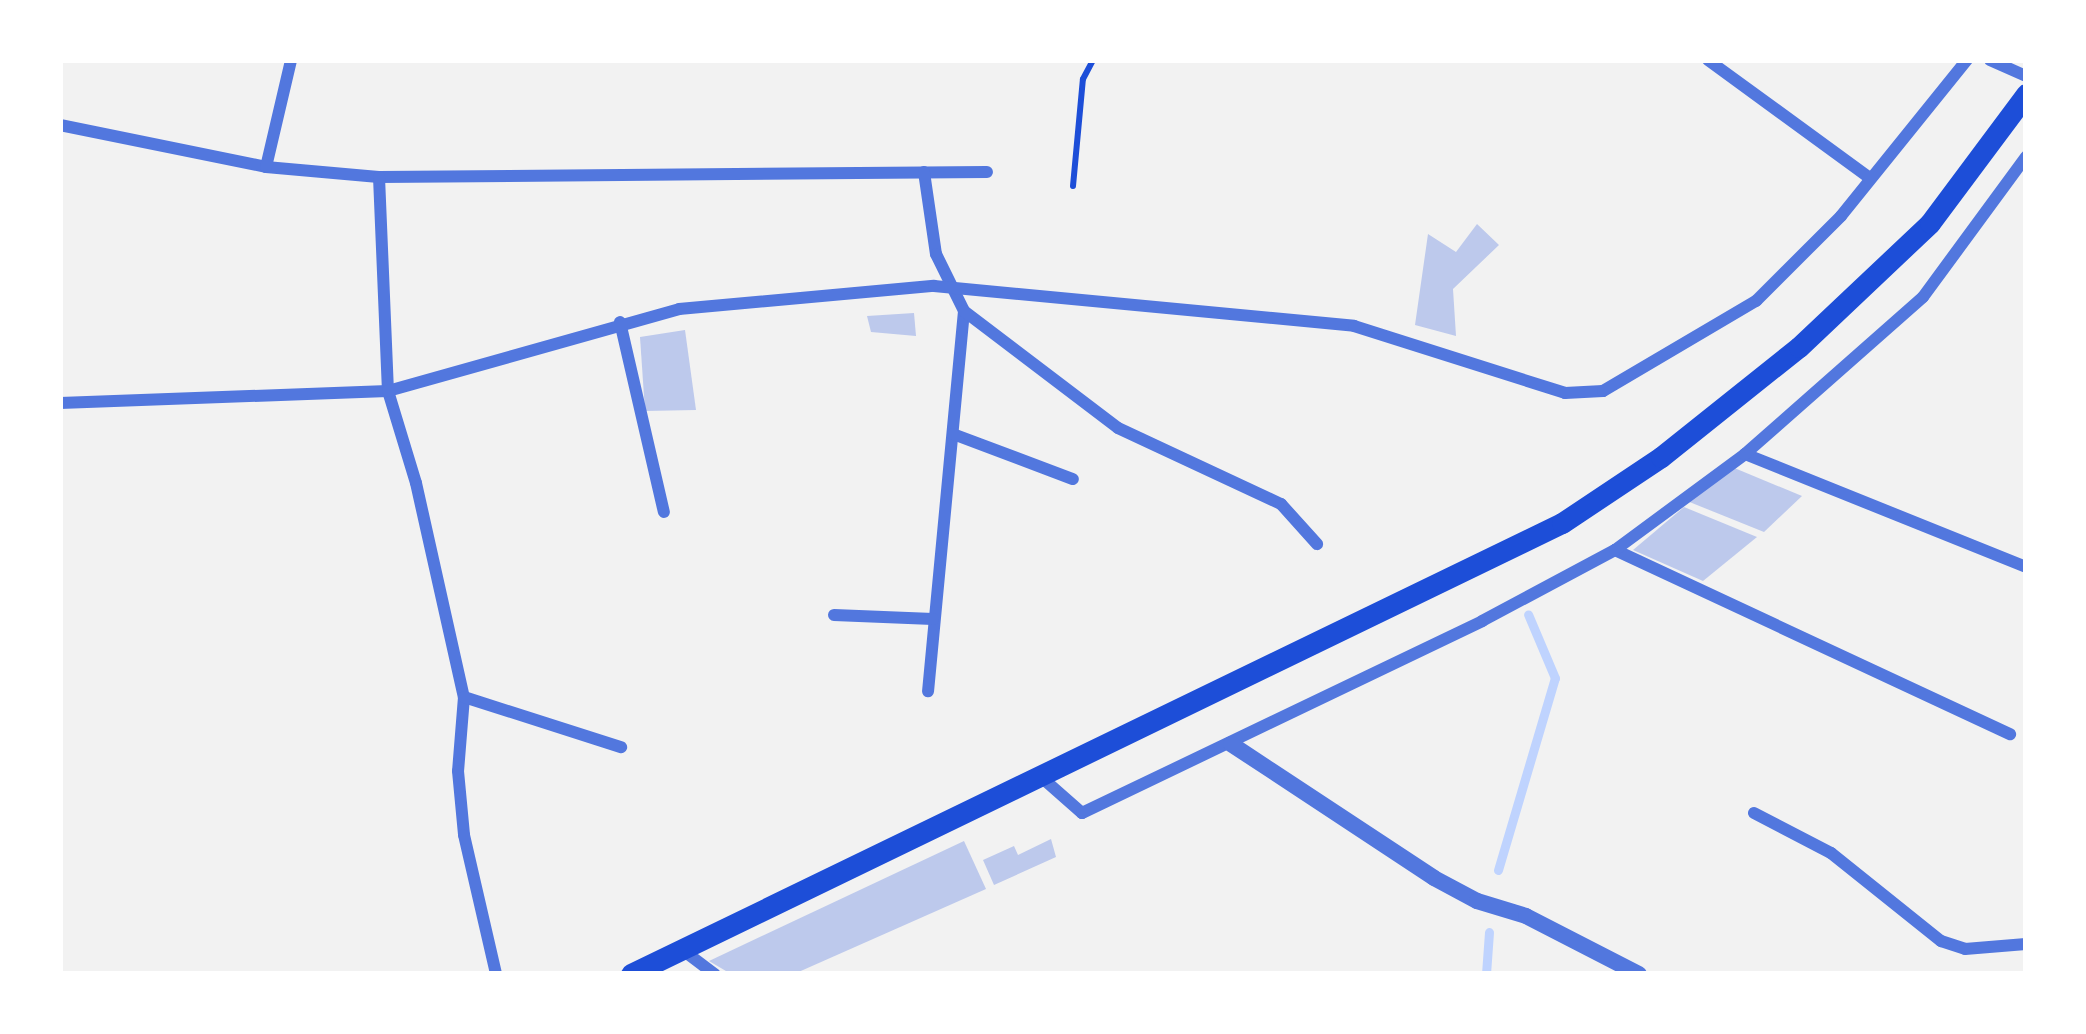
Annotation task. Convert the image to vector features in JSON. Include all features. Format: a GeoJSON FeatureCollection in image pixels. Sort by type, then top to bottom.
{"type":"FeatureCollection","features":[{"type":"Feature","properties":{"kind":"highway"},"geometry":{"type":"LineString","coordinates":[[631,974],[1562,523],[1641,470],[1799,347],[1930,223],[2026,94]]}},
{"type":"Feature","properties":{"kind":"street"},"geometry":{"type":"LineString","coordinates":[[266,167],[291,60]]}},
{"type":"Feature","properties":{"kind":"street"},"geometry":{"type":"LineString","coordinates":[[1708,60],[1870,178]]}},
{"type":"Feature","properties":{"kind":"street"},"geometry":{"type":"LineString","coordinates":[[60,403],[388,391],[620,322],[680,309],[951,287],[1354,326],[1565,393],[1603,391],[1756,301],[1841,216],[1967,60]]}},
{"type":"Feature","properties":{"kind":"street"},"geometry":{"type":"LineString","coordinates":[[1990,60],[2026,76]]}},
{"type":"Feature","properties":{"kind":"street"},"geometry":{"type":"LineString","coordinates":[[60,125],[266,167],[379,177],[987,172]]}},
{"type":"Feature","properties":{"kind":"street"},"geometry":{"type":"LineString","coordinates":[[1040,776],[1082,813],[1232,744],[1615,550],[1745,454],[1923,297],[2026,157]]}},
{"type":"Feature","properties":{"kind":"street"},"geometry":{"type":"LineString","coordinates":[[924,172],[936,254],[964,311],[1118,428],[1281,503],[1317,544]]}},
{"type":"Feature","properties":{"kind":"street"},"geometry":{"type":"LineString","coordinates":[[379,177],[388,391],[416,483],[464,697],[458,771],[464,835],[496,974]]}},
{"type":"Feature","properties":{"kind":"street"},"geometry":{"type":"LineString","coordinates":[[928,691],[944,479],[953,434],[964,311]]}},
{"type":"Feature","properties":{"kind":"street"},"geometry":{"type":"LineString","coordinates":[[620,322],[664,512]]}},
{"type":"Feature","properties":{"kind":"street"},"geometry":{"type":"LineString","coordinates":[[953,434],[1072,478]]}},
{"type":"Feature","properties":{"kind":"street"},"geometry":{"type":"LineString","coordinates":[[1745,454],[2026,567]]}},
{"type":"Feature","properties":{"kind":"street"},"geometry":{"type":"LineString","coordinates":[[1615,550],[2010,734]]}},
{"type":"Feature","properties":{"kind":"street"},"geometry":{"type":"LineString","coordinates":[[835,615],[933,619]]}},
{"type":"Feature","properties":{"kind":"street"},"geometry":{"type":"LineString","coordinates":[[464,697],[620,747]]}},
{"type":"Feature","properties":{"kind":"street"},"geometry":{"type":"LineString","coordinates":[[1232,744],[1448,886],[1526,916],[1639,974]]}},
{"type":"Feature","properties":{"kind":"street"},"geometry":{"type":"LineString","coordinates":[[1754,813],[1831,853],[1941,941],[1965,949],[2026,944]]}},
{"type":"Feature","properties":{"kind":"street"},"geometry":{"type":"LineString","coordinates":[[684,951],[715,974]]}},
{"type":"Feature","properties":{"kind":"path"},"geometry":{"type":"LineString","coordinates":[[1073,186],[1083,79],[1093,60]]}},
{"type":"Feature","properties":{"kind":"building"},"geometry":{"type":"Polygon","coordinates":[[[1477,224],[1499,245],[1453,289],[1456,336],[1415,325],[1428,234],[1456,252],[1477,224]]]}},
{"type":"Feature","properties":{"kind":"building"},"geometry":{"type":"Polygon","coordinates":[[[914,313],[916,336],[871,332],[867,316],[914,313]]]}},
{"type":"Feature","properties":{"kind":"building"},"geometry":{"type":"Polygon","coordinates":[[[685,330],[696,410],[645,411],[640,337],[685,330]]]}},
{"type":"Feature","properties":{"kind":"building"},"geometry":{"type":"Polygon","coordinates":[[[1732,467],[1802,496],[1764,532],[1687,501],[1732,467]]]}},
{"type":"Feature","properties":{"kind":"building"},"geometry":{"type":"Polygon","coordinates":[[[1684,507],[1757,537],[1703,581],[1633,550],[1684,507]]]}},
{"type":"Feature","properties":{"kind":"building"},"geometry":{"type":"Polygon","coordinates":[[[1051,839],[1056,857],[994,885],[983,860],[1014,846],[1018,855],[1051,839]]]}},
{"type":"Feature","properties":{"kind":"building"},"geometry":{"type":"Polygon","coordinates":[[[964,841],[986,889],[794,974],[731,974],[709,961],[964,841]]]}},
{"type":"Feature","properties":{"kind":"waterway"},"geometry":{"type":"LineString","coordinates":[[1498,870],[1555,678],[1528,614]]}},
{"type":"Feature","properties":{"kind":"waterway"},"geometry":{"type":"LineString","coordinates":[[1486,974],[1489,932]]}}]}
